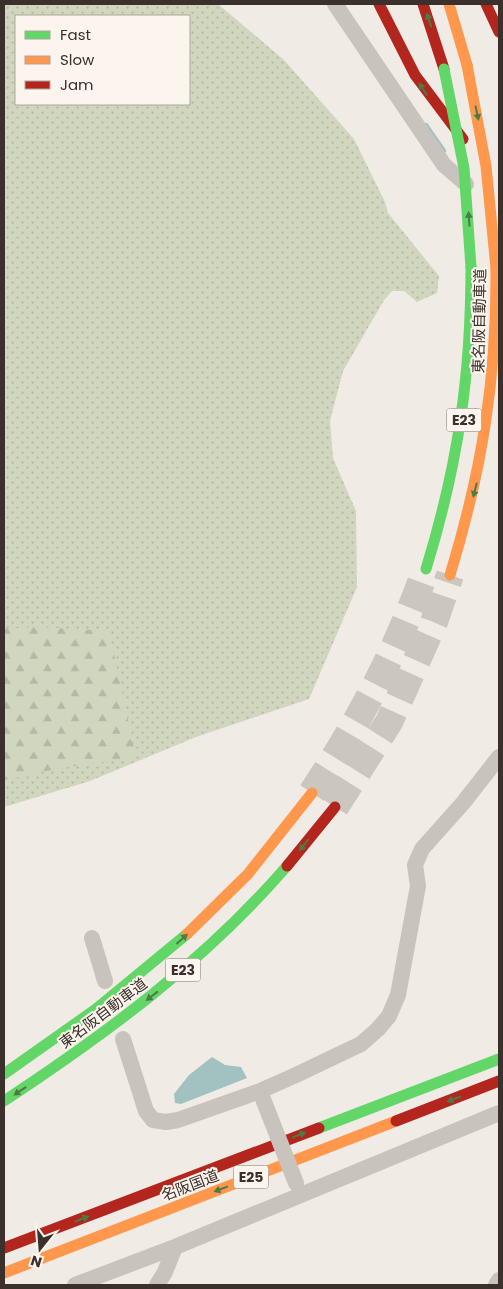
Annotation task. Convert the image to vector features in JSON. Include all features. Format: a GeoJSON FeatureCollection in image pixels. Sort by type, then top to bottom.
{"type":"FeatureCollection","features":[{"type":"Feature","properties":{"kind":"highway"},"geometry":{"type":"LineString","coordinates":[[379,4],[408,66],[436,108],[499,180]]}},
{"type":"Feature","properties":{"kind":"highway","name":"東名阪自動車道"},"geometry":{"type":"LineString","coordinates":[[423,4],[444,69],[464,168],[471,267],[470,356],[464,416],[453,478],[426,569]]}},
{"type":"Feature","properties":{"kind":"highway","name":"東名阪自動車道"},"geometry":{"type":"LineString","coordinates":[[449,4],[467,65],[487,172],[494,223],[496,268],[495,364],[489,422],[476,484],[450,576]]}},
{"type":"Feature","properties":{"kind":"highway"},"geometry":{"type":"LineString","coordinates":[[486,4],[499,32]]}},
{"type":"Feature","properties":{"kind":"highway","name":"東名阪自動車道"},"geometry":{"type":"LineString","coordinates":[[4,1074],[114,995],[197,926],[239,884],[276,841],[312,793]]}},
{"type":"Feature","properties":{"kind":"highway","name":"東名阪自動車道"},"geometry":{"type":"LineString","coordinates":[[4,1101],[126,1016],[214,943],[256,901],[335,807]]}},
{"type":"Feature","properties":{"kind":"highway"},"geometry":{"type":"LineString","coordinates":[[362,1111],[467,1058]]}},
{"type":"Feature","properties":{"kind":"highway","name":"名阪国道"},"geometry":{"type":"LineString","coordinates":[[4,1248],[499,1059]]}},
{"type":"Feature","properties":{"kind":"highway","name":"名阪国道"},"geometry":{"type":"LineString","coordinates":[[4,1273],[499,1081]]}},
{"type":"Feature","properties":{"kind":"street"},"geometry":{"type":"LineString","coordinates":[[335,4],[449,164],[499,214]]}},
{"type":"Feature","properties":{"kind":"street"},"geometry":{"type":"LineString","coordinates":[[124,1039],[146,1111],[153,1120],[166,1122],[262,1095],[361,1044],[389,1016],[398,994],[418,886],[415,865],[422,849],[463,803],[499,757]]}},
{"type":"Feature","properties":{"kind":"street"},"geometry":{"type":"LineString","coordinates":[[92,938],[105,981]]}},
{"type":"Feature","properties":{"kind":"street"},"geometry":{"type":"LineString","coordinates":[[262,1095],[298,1189]]}},
{"type":"Feature","properties":{"kind":"street"},"geometry":{"type":"LineString","coordinates":[[76,1285],[175,1247],[298,1189],[375,1166],[452,1131],[499,1113]]}},
{"type":"Feature","properties":{"kind":"street"},"geometry":{"type":"LineString","coordinates":[[156,1285],[165,1272],[175,1247]]}},
{"type":"Feature","properties":{"kind":"street"},"geometry":{"type":"LineString","coordinates":[[496,1285],[499,1280]]}},
{"type":"Feature","properties":{"kind":"green space"},"geometry":{"type":"Polygon","coordinates":[[[4,4],[218,4],[284,60],[354,139],[385,202],[388,213],[439,276],[437,293],[417,302],[404,291],[392,291],[384,300],[343,371],[330,421],[333,458],[356,511],[357,587],[309,699],[196,737],[90,781],[4,807],[4,4]]]}},
{"type":"Feature","properties":{"kind":"green space"},"geometry":{"type":"Polygon","coordinates":[[[37,627],[109,631],[136,758],[60,768],[4,780],[4,629],[37,627]]]}},
{"type":"Feature","properties":{"kind":"water"},"geometry":{"type":"Polygon","coordinates":[[[212,1057],[225,1065],[241,1067],[247,1078],[181,1104],[175,1103],[174,1094],[189,1075],[212,1057]]]}},
{"type":"Feature","properties":{"kind":"waterway"},"geometry":{"type":"LineString","coordinates":[[426,125],[444,151]]}},
{"type":"Feature","properties":{"kind":"tunnel"},"geometry":{"type":"LineString","coordinates":[[312,793],[362,711],[390,657],[426,569]]}},
{"type":"Feature","properties":{"kind":"tunnel"},"geometry":{"type":"LineString","coordinates":[[335,807],[389,722],[434,622],[450,575]]}},
{"type":"Feature","properties":{"kind":"traffic: fast"},"geometry":{"type":"LineString","coordinates":[[444,69],[464,168],[471,267]]}},
{"type":"Feature","properties":{"kind":"traffic: fast"},"geometry":{"type":"LineString","coordinates":[[426,569],[447,493],[460,419],[468,345],[471,267]]}},
{"type":"Feature","properties":{"kind":"traffic: fast"},"geometry":{"type":"LineString","coordinates":[[4,1101],[80,1049],[153,994],[223,933],[256,901],[287,866]]}},
{"type":"Feature","properties":{"kind":"traffic: fast"},"geometry":{"type":"LineString","coordinates":[[4,1074],[96,1009],[187,934]]}},
{"type":"Feature","properties":{"kind":"traffic: fast"},"geometry":{"type":"LineString","coordinates":[[319,1128],[499,1059]]}},
{"type":"Feature","properties":{"kind":"traffic: slow"},"geometry":{"type":"LineString","coordinates":[[449,4],[467,65]]}},
{"type":"Feature","properties":{"kind":"traffic: slow"},"geometry":{"type":"LineString","coordinates":[[467,65],[486,166],[496,268]]}},
{"type":"Feature","properties":{"kind":"traffic: slow"},"geometry":{"type":"LineString","coordinates":[[450,575],[471,498],[485,423],[494,348],[496,268]]}},
{"type":"Feature","properties":{"kind":"traffic: slow"},"geometry":{"type":"LineString","coordinates":[[187,934],[248,874],[312,793]]}},
{"type":"Feature","properties":{"kind":"traffic: slow"},"geometry":{"type":"LineString","coordinates":[[4,1273],[396,1121]]}},
{"type":"Feature","properties":{"kind":"traffic: jam"},"geometry":{"type":"LineString","coordinates":[[379,4],[415,75],[463,139]]}},
{"type":"Feature","properties":{"kind":"traffic: jam"},"geometry":{"type":"LineString","coordinates":[[423,4],[444,69]]}},
{"type":"Feature","properties":{"kind":"traffic: jam"},"geometry":{"type":"LineString","coordinates":[[486,4],[499,32]]}},
{"type":"Feature","properties":{"kind":"traffic: jam"},"geometry":{"type":"LineString","coordinates":[[287,866],[335,807]]}},
{"type":"Feature","properties":{"kind":"traffic: jam"},"geometry":{"type":"LineString","coordinates":[[396,1121],[499,1081]]}},
{"type":"Feature","properties":{"kind":"traffic: jam"},"geometry":{"type":"LineString","coordinates":[[4,1248],[319,1128]]}}]}
